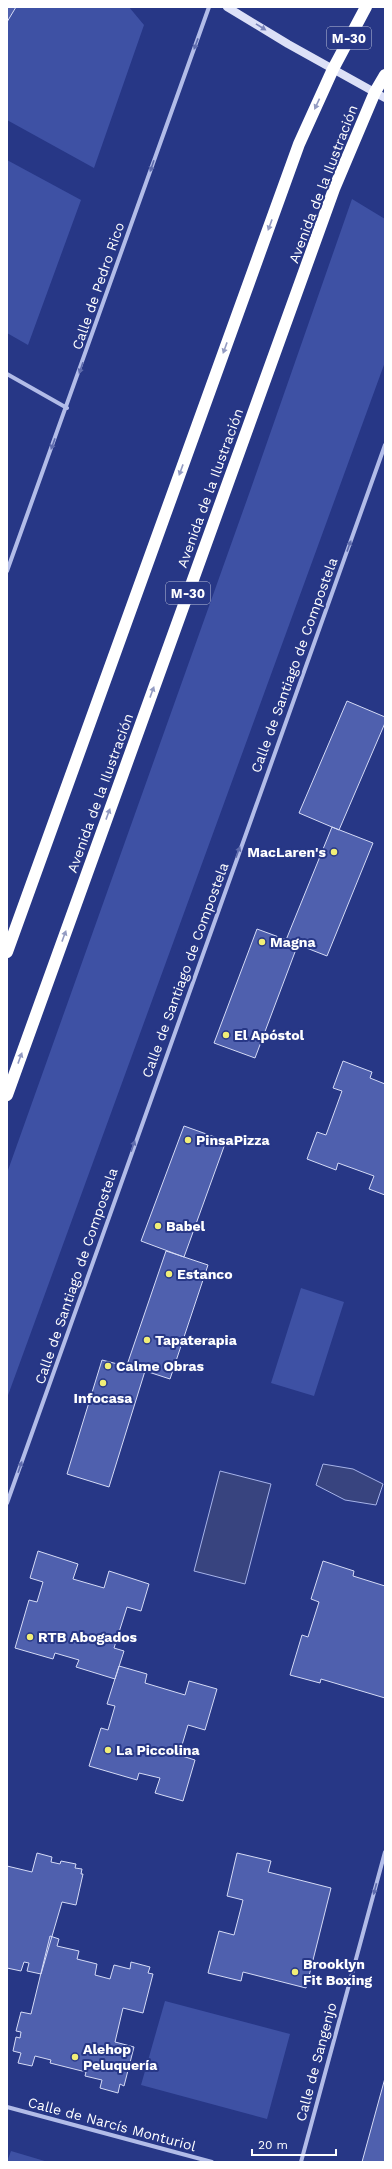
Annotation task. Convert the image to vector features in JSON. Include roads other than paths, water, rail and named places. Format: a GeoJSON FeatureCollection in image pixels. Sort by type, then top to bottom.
{"type":"FeatureCollection","features":[{"type":"Feature","properties":{"kind":"highway","name":"M-30"},"geometry":{"type":"LineString","coordinates":[[7,952],[299,144],[333,69],[366,7]]}},
{"type":"Feature","properties":{"kind":"highway","name":"Avenida de la Ilustración"},"geometry":{"type":"LineString","coordinates":[[7,1095],[334,189],[380,95],[385,75]]}},
{"type":"Feature","properties":{"kind":"main road"},"geometry":{"type":"LineString","coordinates":[[227,7],[380,95]]}},
{"type":"Feature","properties":{"kind":"street","name":"Calle de Pedro Rico"},"geometry":{"type":"LineString","coordinates":[[7,571],[67,408],[210,7]]}},
{"type":"Feature","properties":{"kind":"street"},"geometry":{"type":"LineString","coordinates":[[7,374],[67,408]]}},
{"type":"Feature","properties":{"kind":"street","name":"Calle de Santiago de Compostela"},"geometry":{"type":"LineString","coordinates":[[7,1503],[385,446]]}},
{"type":"Feature","properties":{"kind":"street","name":"Calle de Sangenjo"},"geometry":{"type":"LineString","coordinates":[[301,2162],[385,1852]]}},
{"type":"Feature","properties":{"kind":"street","name":"Calle de Narcís Monturiol"},"geometry":{"type":"LineString","coordinates":[[7,2107],[212,2162]]}},
{"type":"Feature","properties":{"kind":"place","name":"MacLaren's"},"geometry":{"type":"Point","coordinates":[334,852]}},
{"type":"Feature","properties":{"kind":"place","name":"Magna"},"geometry":{"type":"Point","coordinates":[262,942]}},
{"type":"Feature","properties":{"kind":"place","name":"El Apóstol"},"geometry":{"type":"Point","coordinates":[226,1035]}},
{"type":"Feature","properties":{"kind":"place","name":"PinsaPizza"},"geometry":{"type":"Point","coordinates":[188,1140]}},
{"type":"Feature","properties":{"kind":"place","name":"Babel"},"geometry":{"type":"Point","coordinates":[158,1226]}},
{"type":"Feature","properties":{"kind":"place","name":"Estanco"},"geometry":{"type":"Point","coordinates":[169,1274]}},
{"type":"Feature","properties":{"kind":"place","name":"Tapaterapia"},"geometry":{"type":"Point","coordinates":[147,1340]}},
{"type":"Feature","properties":{"kind":"place","name":"Calme Obras"},"geometry":{"type":"Point","coordinates":[108,1366]}},
{"type":"Feature","properties":{"kind":"place","name":"Infocasa"},"geometry":{"type":"Point","coordinates":[103,1383]}},
{"type":"Feature","properties":{"kind":"place","name":"RTB Abogados"},"geometry":{"type":"Point","coordinates":[30,1637]}},
{"type":"Feature","properties":{"kind":"place","name":"La Piccolina"},"geometry":{"type":"Point","coordinates":[108,1750]}},
{"type":"Feature","properties":{"kind":"place","name":"Brooklyn Fit Boxing"},"geometry":{"type":"Point","coordinates":[295,1972]}},
{"type":"Feature","properties":{"kind":"place","name":"Alehop Peluquería"},"geometry":{"type":"Point","coordinates":[75,2057]}}]}
